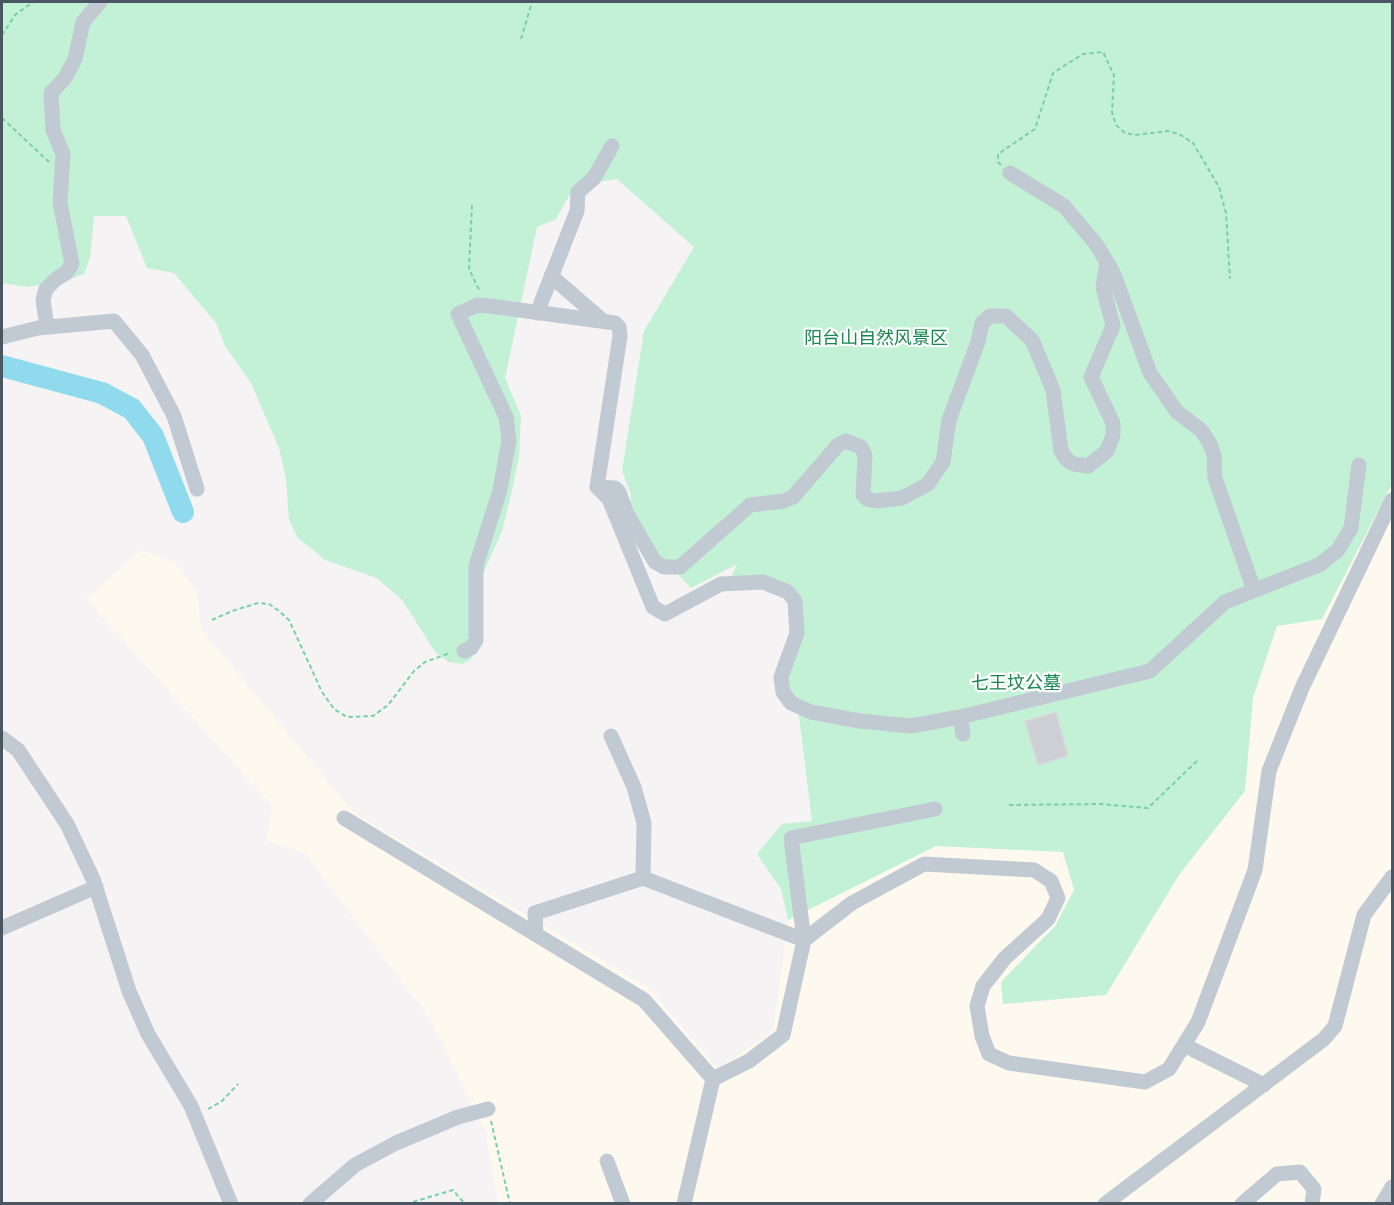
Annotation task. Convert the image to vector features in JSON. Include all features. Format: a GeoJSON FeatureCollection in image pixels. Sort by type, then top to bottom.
{"type":"FeatureCollection","features":[{"type":"Feature","properties":{"kind":"street"},"geometry":{"type":"LineString","coordinates":[[46,327],[44,300],[46,289],[66,273],[72,264],[60,202],[63,154],[53,130],[51,93],[65,78],[75,59],[83,22],[100,2]]}},
{"type":"Feature","properties":{"kind":"street"},"geometry":{"type":"LineString","coordinates":[[537,313],[577,211],[578,192],[594,178],[612,146]]}},
{"type":"Feature","properties":{"kind":"street"},"geometry":{"type":"LineString","coordinates":[[1010,173],[1064,206],[1096,244],[1107,263],[1150,373],[1177,412],[1201,430],[1210,444],[1214,455],[1215,478],[1254,590]]}},
{"type":"Feature","properties":{"kind":"street"},"geometry":{"type":"LineString","coordinates":[[597,487],[615,488],[619,492],[627,514],[655,562],[664,567],[680,567],[750,505],[784,501],[793,497],[838,445],[846,441],[861,447],[865,455],[863,495],[867,499],[876,501],[902,498],[928,484],[943,462],[949,420],[978,342],[982,322],[990,316],[1006,316],[1032,340],[1053,390],[1061,451],[1074,464],[1088,466],[1107,451],[1113,435],[1113,423],[1091,377],[1113,326],[1103,287],[1107,263]]}},
{"type":"Feature","properties":{"kind":"street"},"geometry":{"type":"LineString","coordinates":[[551,276],[603,321]]}},
{"type":"Feature","properties":{"kind":"street"},"geometry":{"type":"LineString","coordinates":[[464,651],[471,648],[476,640],[476,566],[500,490],[509,440],[506,417],[458,314],[477,306],[490,306],[615,322],[619,327],[620,336],[597,487]]}},
{"type":"Feature","properties":{"kind":"street"},"geometry":{"type":"LineString","coordinates":[[2,337],[46,327],[114,321],[142,355],[174,416],[197,489]]}},
{"type":"Feature","properties":{"kind":"street"},"geometry":{"type":"LineString","coordinates":[[597,487],[609,499],[653,607],[665,614],[721,584],[763,582],[788,592],[795,601],[797,633],[781,677],[783,692],[791,703],[811,712],[911,726],[960,717],[1150,670],[1225,602],[1319,565],[1338,550],[1351,528],[1359,465]]}},
{"type":"Feature","properties":{"kind":"street"},"geometry":{"type":"LineString","coordinates":[[804,940],[852,903],[924,864],[1034,870],[1052,881],[1058,898],[1048,919],[1005,958],[983,986],[977,1006],[982,1036],[989,1054],[1009,1064],[1145,1082],[1169,1069],[1198,1022],[1255,870],[1269,771],[1302,688],[1392,500]]}},
{"type":"Feature","properties":{"kind":"street"},"geometry":{"type":"LineString","coordinates":[[960,717],[963,734]]}},
{"type":"Feature","properties":{"kind":"street"},"geometry":{"type":"LineString","coordinates":[[611,736],[634,787],[644,823],[643,878]]}},
{"type":"Feature","properties":{"kind":"street"},"geometry":{"type":"LineString","coordinates":[[2,738],[18,750],[67,824],[96,887],[134,1002],[148,1034],[196,1117],[231,1203]]}},
{"type":"Feature","properties":{"kind":"street"},"geometry":{"type":"LineString","coordinates":[[713,1079],[749,1061],[783,1035],[804,940],[791,838],[935,810]]}},
{"type":"Feature","properties":{"kind":"street"},"geometry":{"type":"LineString","coordinates":[[344,818],[644,1000],[713,1079]]}},
{"type":"Feature","properties":{"kind":"street"},"geometry":{"type":"LineString","coordinates":[[1105,1203],[1124,1197],[1324,1039],[1335,1026],[1364,915],[1392,877]]}},
{"type":"Feature","properties":{"kind":"street"},"geometry":{"type":"LineString","coordinates":[[536,934],[534,914],[643,878],[804,940]]}},
{"type":"Feature","properties":{"kind":"street"},"geometry":{"type":"LineString","coordinates":[[2,928],[96,887]]}},
{"type":"Feature","properties":{"kind":"street"},"geometry":{"type":"LineString","coordinates":[[1184,1046],[1264,1085]]}},
{"type":"Feature","properties":{"kind":"street"},"geometry":{"type":"LineString","coordinates":[[684,1203],[713,1079]]}},
{"type":"Feature","properties":{"kind":"street"},"geometry":{"type":"LineString","coordinates":[[310,1203],[355,1165],[396,1143],[458,1118],[488,1109]]}},
{"type":"Feature","properties":{"kind":"street"},"geometry":{"type":"LineString","coordinates":[[607,1161],[623,1203]]}},
{"type":"Feature","properties":{"kind":"street"},"geometry":{"type":"LineString","coordinates":[[1242,1203],[1277,1174],[1300,1172],[1314,1189],[1312,1203]]}},
{"type":"Feature","properties":{"kind":"street"},"geometry":{"type":"LineString","coordinates":[[1382,1203],[1392,1187]]}},
{"type":"Feature","properties":{"kind":"path"},"geometry":{"type":"LineString","coordinates":[[2,35],[15,15],[33,2]]}},
{"type":"Feature","properties":{"kind":"path"},"geometry":{"type":"LineString","coordinates":[[521,39],[532,2]]}},
{"type":"Feature","properties":{"kind":"path"},"geometry":{"type":"LineString","coordinates":[[1010,173],[998,162],[998,154],[1035,129],[1053,73],[1083,54],[1102,52],[1114,75],[1112,112],[1116,125],[1125,133],[1135,135],[1168,130],[1179,134],[1193,143],[1219,187],[1226,213],[1230,279]]}},
{"type":"Feature","properties":{"kind":"path"},"geometry":{"type":"LineString","coordinates":[[2,118],[43,159],[63,168]]}},
{"type":"Feature","properties":{"kind":"path"},"geometry":{"type":"LineString","coordinates":[[472,205],[469,269],[476,286],[490,306]]}},
{"type":"Feature","properties":{"kind":"path"},"geometry":{"type":"LineString","coordinates":[[212,621],[232,611],[258,603],[269,604],[279,611],[289,620],[322,692],[334,709],[347,717],[374,716],[388,705],[414,671],[425,662],[443,654],[464,651]]}},
{"type":"Feature","properties":{"kind":"path"},"geometry":{"type":"LineString","coordinates":[[1009,805],[1100,804],[1148,808],[1198,759]]}},
{"type":"Feature","properties":{"kind":"path"},"geometry":{"type":"LineString","coordinates":[[196,1117],[222,1101],[238,1084]]}},
{"type":"Feature","properties":{"kind":"path"},"geometry":{"type":"LineString","coordinates":[[488,1109],[510,1203]]}},
{"type":"Feature","properties":{"kind":"path"},"geometry":{"type":"LineString","coordinates":[[406,1203],[453,1190],[465,1203]]}},
{"type":"Feature","properties":{"kind":"shaded area"},"geometry":{"type":"Polygon","coordinates":[[[1392,484],[1392,1203],[498,1203],[485,1130],[430,1019],[305,853],[266,841],[272,806],[86,599],[141,550],[176,563],[197,591],[201,629],[354,813],[648,987],[718,1069],[773,1031],[788,920],[936,846],[1063,852],[1074,890],[1056,926],[1030,954],[1003,1004],[1050,1002],[1179,875],[1245,791],[1253,698],[1277,626],[1322,619],[1392,484]]]}},
{"type":"Feature","properties":{"kind":"green space","name":"阳台山自然风景区"},"geometry":{"type":"Polygon","coordinates":[[[2,2],[1392,2],[1392,484],[1322,619],[1277,626],[1253,698],[1245,791],[1179,875],[1106,995],[1003,1004],[1001,982],[1055,926],[1074,890],[1063,852],[936,846],[788,920],[781,889],[757,854],[782,824],[812,821],[798,708],[785,704],[791,636],[787,597],[768,584],[727,587],[737,564],[691,588],[672,568],[660,570],[630,513],[631,495],[622,471],[644,331],[694,247],[617,179],[579,185],[569,196],[556,219],[537,227],[505,378],[521,416],[519,457],[502,531],[482,576],[479,640],[472,658],[463,664],[449,662],[436,653],[402,600],[377,578],[325,560],[298,538],[289,520],[286,479],[279,448],[251,383],[225,346],[216,323],[174,273],[147,268],[126,216],[94,216],[90,258],[84,274],[64,281],[27,287],[2,283],[2,2]]]}},
{"type":"Feature","properties":{"kind":"building"},"geometry":{"type":"Polygon","coordinates":[[[1056,712],[1068,756],[1038,765],[1025,721],[1056,712]]]}},
{"type":"Feature","properties":{"kind":"waterway"},"geometry":{"type":"LineString","coordinates":[[2,366],[102,393],[132,409],[153,436],[183,512]]}},
{"type":"Feature","properties":{"kind":"park label","name":"七王坟公墓"},"geometry":{"type":"Point","coordinates":[1016,684]}}]}
